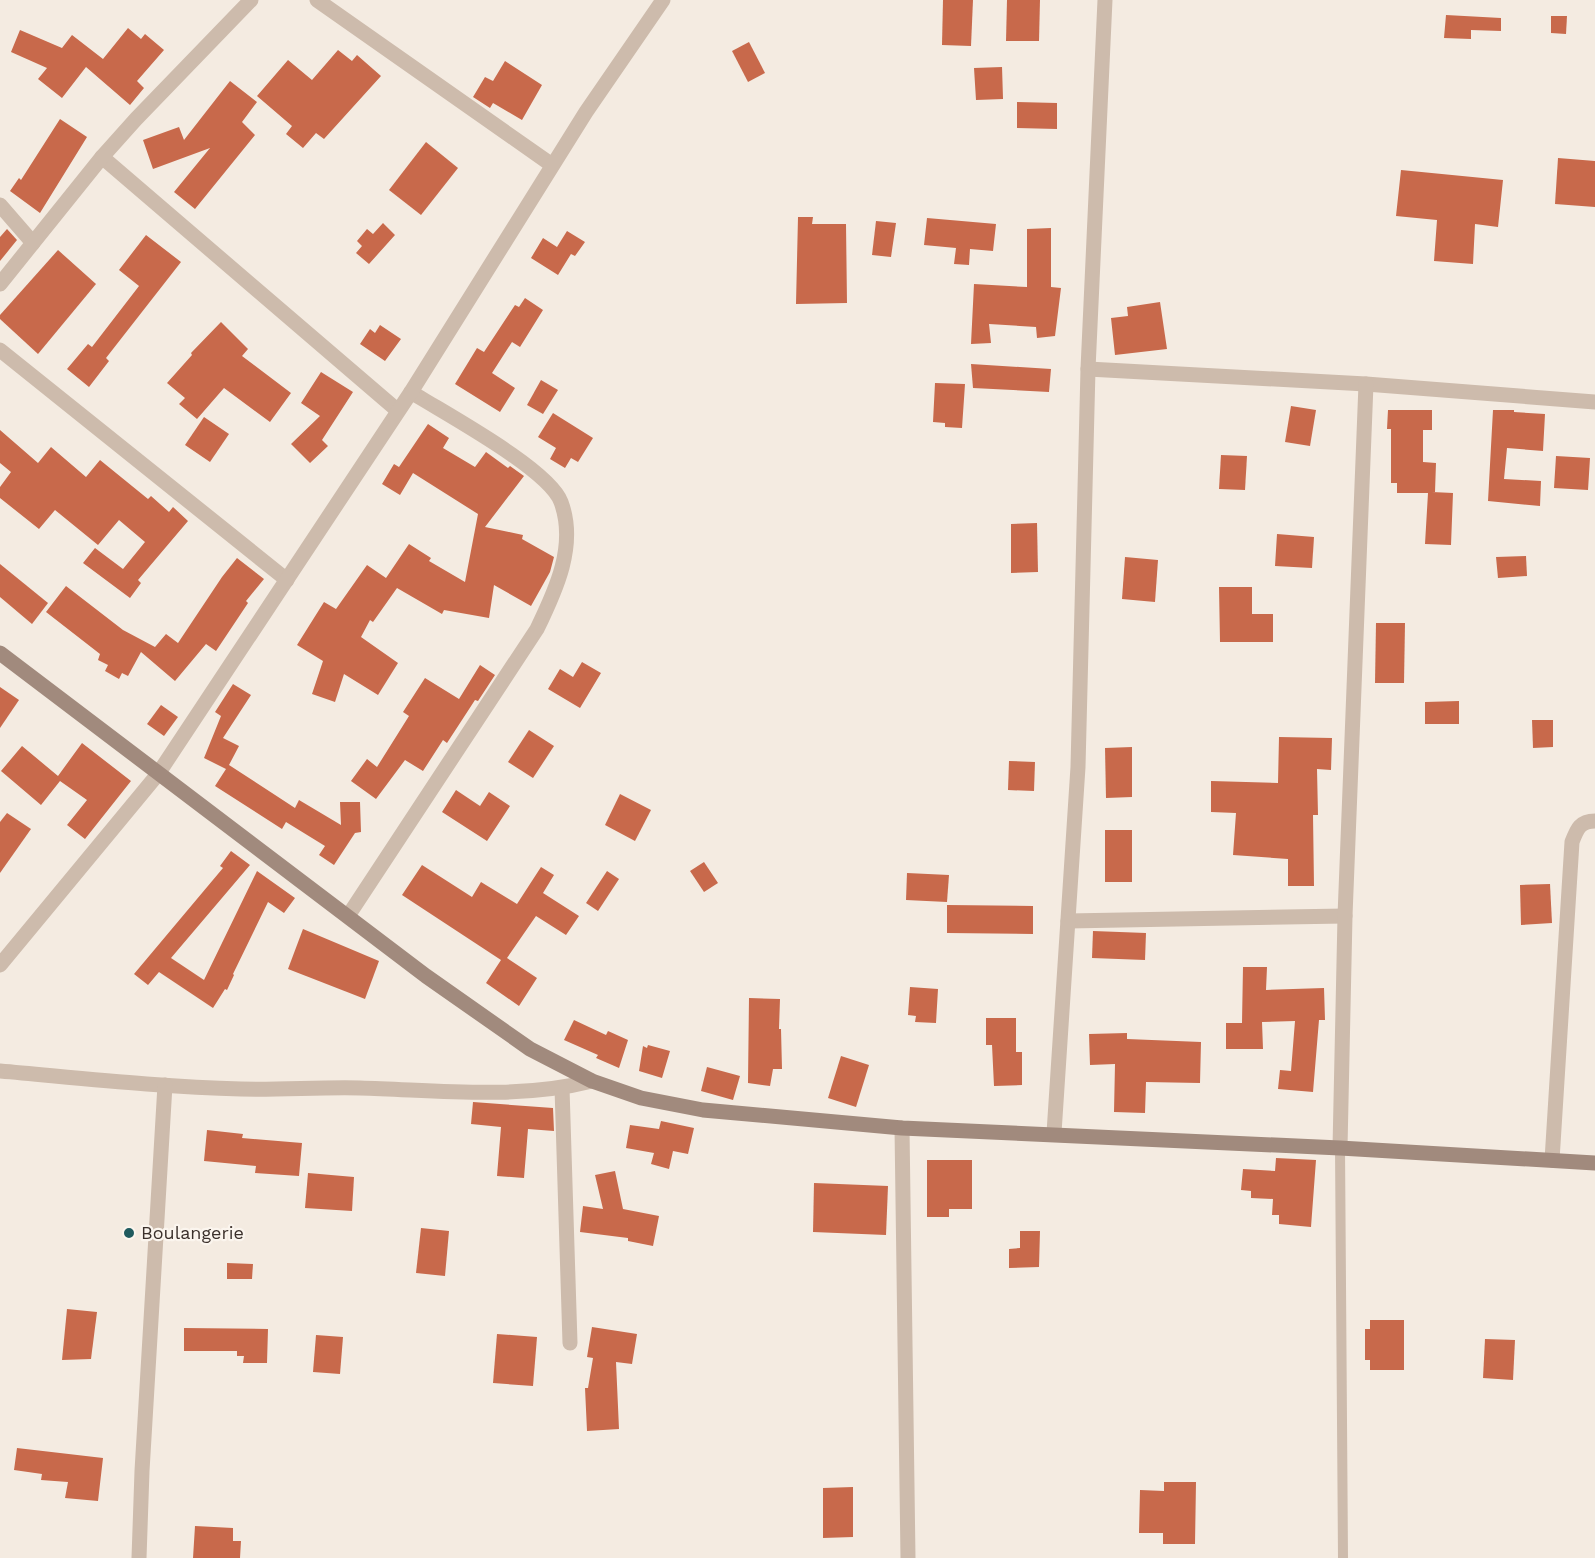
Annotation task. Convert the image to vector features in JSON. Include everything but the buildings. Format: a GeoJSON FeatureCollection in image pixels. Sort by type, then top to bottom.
{"type":"FeatureCollection","features":[{"type":"Feature","properties":{"kind":"street"},"geometry":{"type":"LineString","coordinates":[[0,285],[102,157],[251,0]]}},
{"type":"Feature","properties":{"kind":"street"},"geometry":{"type":"LineString","coordinates":[[317,0],[552,165]]}},
{"type":"Feature","properties":{"kind":"street"},"geometry":{"type":"LineString","coordinates":[[0,965],[158,774],[411,392],[586,112],[663,0]]}},
{"type":"Feature","properties":{"kind":"street"},"geometry":{"type":"LineString","coordinates":[[1054,1133],[1078,767],[1088,369],[1105,0]]}},
{"type":"Feature","properties":{"kind":"street"},"geometry":{"type":"LineString","coordinates":[[102,157],[397,410]]}},
{"type":"Feature","properties":{"kind":"street"},"geometry":{"type":"LineString","coordinates":[[0,205],[33,243]]}},
{"type":"Feature","properties":{"kind":"street"},"geometry":{"type":"LineString","coordinates":[[0,350],[287,580]]}},
{"type":"Feature","properties":{"kind":"street"},"geometry":{"type":"LineString","coordinates":[[1088,369],[1366,384],[1595,402]]}},
{"type":"Feature","properties":{"kind":"street"},"geometry":{"type":"LineString","coordinates":[[1340,1148],[1345,916],[1366,384]]}},
{"type":"Feature","properties":{"kind":"street"},"geometry":{"type":"LineString","coordinates":[[348,916],[537,629],[551,601],[564,566],[567,531],[561,502],[552,485],[530,466],[411,392]]}},
{"type":"Feature","properties":{"kind":"street"},"geometry":{"type":"LineString","coordinates":[[0,653],[426,976],[530,1049],[592,1081],[641,1098],[703,1110],[902,1128],[1054,1133],[1595,1163]]}},
{"type":"Feature","properties":{"kind":"street"},"geometry":{"type":"LineString","coordinates":[[1552,1160],[1572,842],[1580,825],[1586,821],[1595,821]]}},
{"type":"Feature","properties":{"kind":"street"},"geometry":{"type":"LineString","coordinates":[[1068,921],[1345,916]]}},
{"type":"Feature","properties":{"kind":"street"},"geometry":{"type":"LineString","coordinates":[[0,1071],[242,1089],[346,1088],[492,1092],[562,1088],[592,1081]]}},
{"type":"Feature","properties":{"kind":"street"},"geometry":{"type":"LineString","coordinates":[[139,1558],[165,1085]]}},
{"type":"Feature","properties":{"kind":"street"},"geometry":{"type":"LineString","coordinates":[[562,1088],[570,1343]]}},
{"type":"Feature","properties":{"kind":"street"},"geometry":{"type":"LineString","coordinates":[[902,1128],[908,1558]]}},
{"type":"Feature","properties":{"kind":"lane"},"geometry":{"type":"LineString","coordinates":[[1340,1148],[1343,1558]]}},
{"type":"Feature","properties":{"kind":"place","name":"Boulangerie"},"geometry":{"type":"Point","coordinates":[129,1233]}}]}
